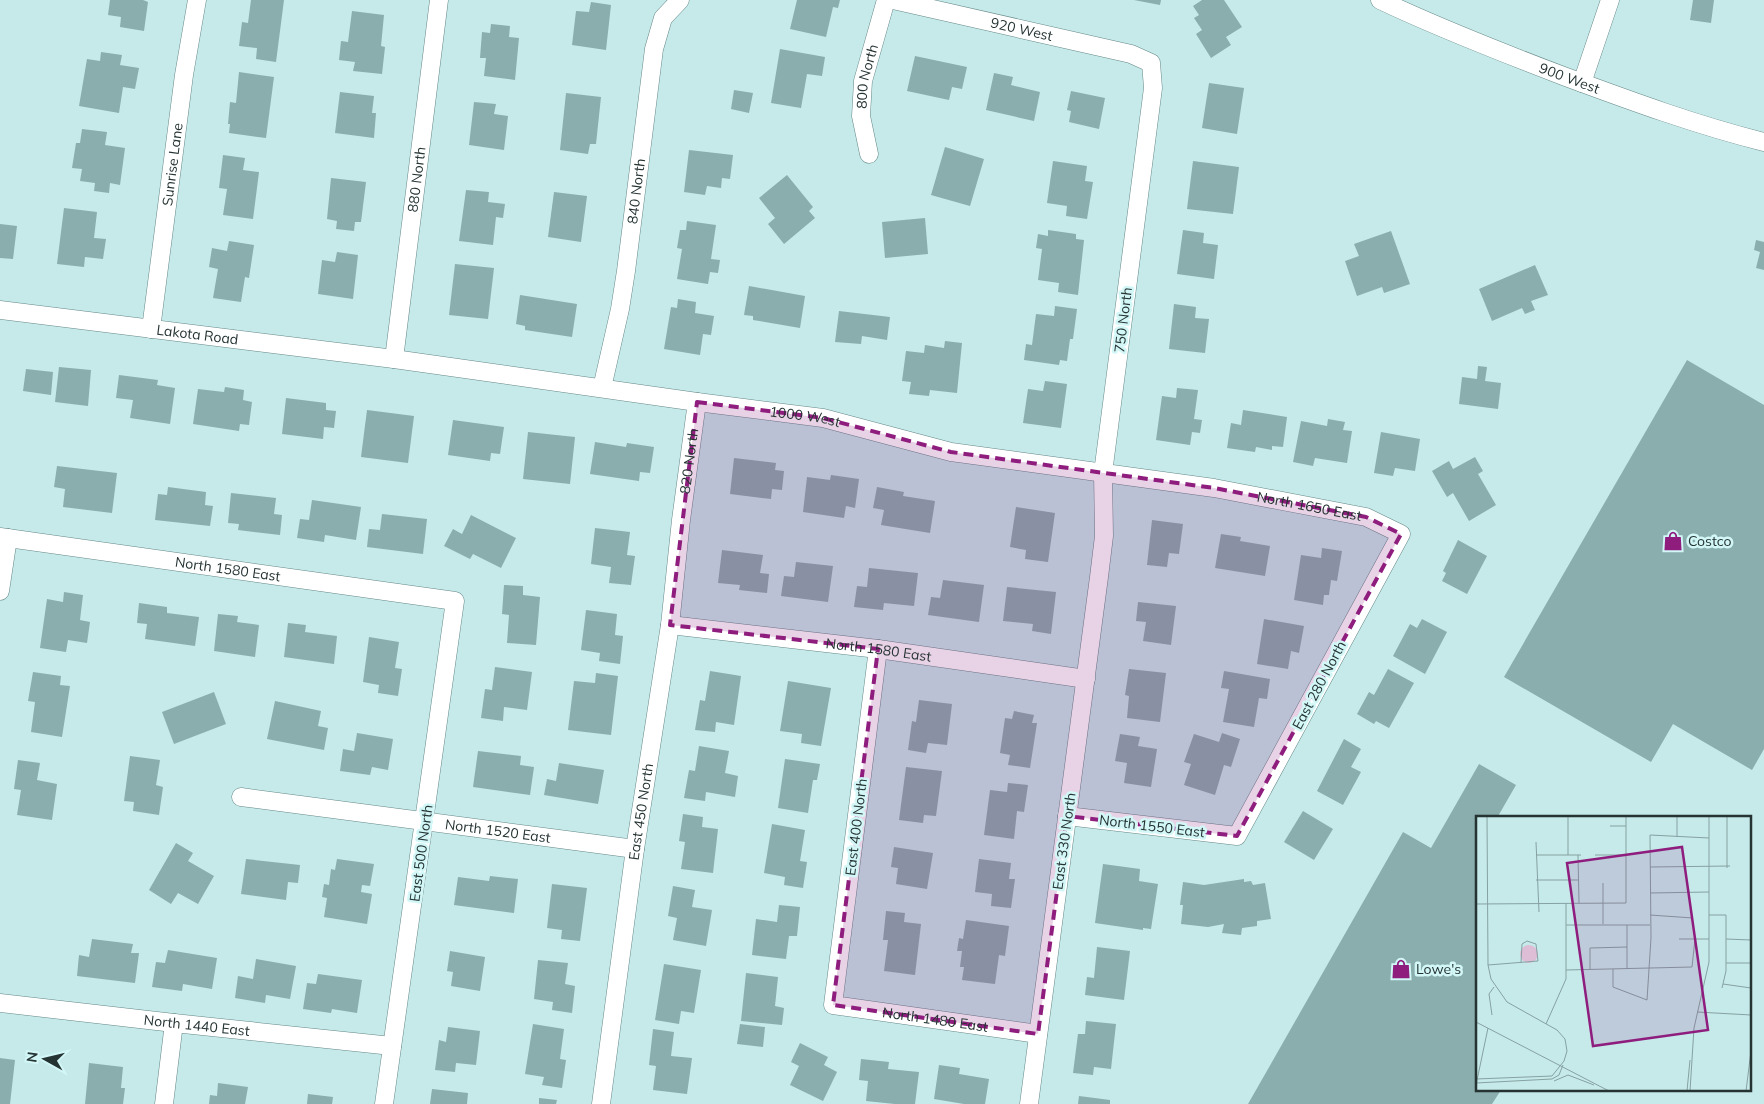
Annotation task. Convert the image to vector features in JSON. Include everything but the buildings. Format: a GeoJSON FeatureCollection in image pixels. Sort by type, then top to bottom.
{"type":"FeatureCollection","features":[{"type":"Feature","properties":{"kind":"street","name":"Sunrise Lane"},"geometry":{"type":"LineString","coordinates":[[151,329],[184,75],[197,0]]}},
{"type":"Feature","properties":{"kind":"street","name":"880 North"},"geometry":{"type":"LineString","coordinates":[[394,359],[439,0]]}},
{"type":"Feature","properties":{"kind":"street","name":"840 North"},"geometry":{"type":"LineString","coordinates":[[602,388],[620,309],[654,50],[663,18],[680,0]]}},
{"type":"Feature","properties":{"kind":"street","name":"800 North"},"geometry":{"type":"LineString","coordinates":[[869,154],[862,116],[864,81],[886,0]]}},
{"type":"Feature","properties":{"kind":"street","name":"920 West"},"geometry":{"type":"LineString","coordinates":[[893,0],[1131,54],[1151,63]]}},
{"type":"Feature","properties":{"kind":"street","name":"900 West"},"geometry":{"type":"LineString","coordinates":[[1380,0],[1470,40],[1582,83],[1646,106],[1764,142]]}},
{"type":"Feature","properties":{"kind":"street"},"geometry":{"type":"LineString","coordinates":[[1582,83],[1610,0]]}},
{"type":"Feature","properties":{"kind":"street","name":"750 North"},"geometry":{"type":"LineString","coordinates":[[1099,577],[1104,536],[1103,473],[1153,88],[1151,63]]}},
{"type":"Feature","properties":{"kind":"street","name":"Lakota Road"},"geometry":{"type":"LineString","coordinates":[[0,310],[394,359]]}},
{"type":"Feature","properties":{"kind":"street","name":"1000 West"},"geometry":{"type":"LineString","coordinates":[[394,359],[822,418],[951,452],[1214,488]]}},
{"type":"Feature","properties":{"kind":"street","name":"820 North"},"geometry":{"type":"LineString","coordinates":[[681,520],[697,402]]}},
{"type":"Feature","properties":{"kind":"street","name":"North 1650 East"},"geometry":{"type":"LineString","coordinates":[[1214,488],[1366,517],[1401,534]]}},
{"type":"Feature","properties":{"kind":"street","name":"East 450 North"},"geometry":{"type":"LineString","coordinates":[[601,1104],[635,849],[670,625],[681,520]]}},
{"type":"Feature","properties":{"kind":"street","name":"East 280 North"},"geometry":{"type":"LineString","coordinates":[[1237,836],[1401,534]]}},
{"type":"Feature","properties":{"kind":"street"},"geometry":{"type":"LineString","coordinates":[[0,590],[4,537]]}},
{"type":"Feature","properties":{"kind":"street","name":"North 1580 East"},"geometry":{"type":"LineString","coordinates":[[4,537],[455,601]]}},
{"type":"Feature","properties":{"kind":"street","name":"East 330 North"},"geometry":{"type":"LineString","coordinates":[[1029,1104],[1099,577]]}},
{"type":"Feature","properties":{"kind":"street","name":"East 500 North"},"geometry":{"type":"LineString","coordinates":[[384,1104],[455,601]]}},
{"type":"Feature","properties":{"kind":"street","name":"North 1580 East"},"geometry":{"type":"LineString","coordinates":[[670,625],[878,649],[1086,679]]}},
{"type":"Feature","properties":{"kind":"street","name":"East 400 North"},"geometry":{"type":"LineString","coordinates":[[833,1005],[878,649]]}},
{"type":"Feature","properties":{"kind":"street","name":"North 1520 East"},"geometry":{"type":"LineString","coordinates":[[241,797],[425,823],[635,849]]}},
{"type":"Feature","properties":{"kind":"street","name":"North 1550 East"},"geometry":{"type":"LineString","coordinates":[[1067,816],[1237,836]]}},
{"type":"Feature","properties":{"kind":"street","name":"North 1440 East"},"geometry":{"type":"LineString","coordinates":[[0,1002],[174,1024],[392,1046]]}},
{"type":"Feature","properties":{"kind":"street","name":"North 1480 East"},"geometry":{"type":"LineString","coordinates":[[833,1005],[1038,1034]]}},
{"type":"Feature","properties":{"kind":"street"},"geometry":{"type":"LineString","coordinates":[[164,1104],[174,1024]]}},
{"type":"Feature","properties":{"kind":"highlighted area"},"geometry":{"type":"Polygon","coordinates":[[[697,402],[823,418],[951,452],[1214,488],[1366,517],[1401,534],[1237,836],[1067,816],[1038,1034],[833,1005],[878,649],[670,625],[697,402]]]}},
{"type":"Feature","properties":{"kind":"place","name":"Costco"},"geometry":{"type":"Point","coordinates":[1673,541]}},
{"type":"Feature","properties":{"kind":"place","name":"Lowe's"},"geometry":{"type":"Point","coordinates":[1401,969]}}]}
